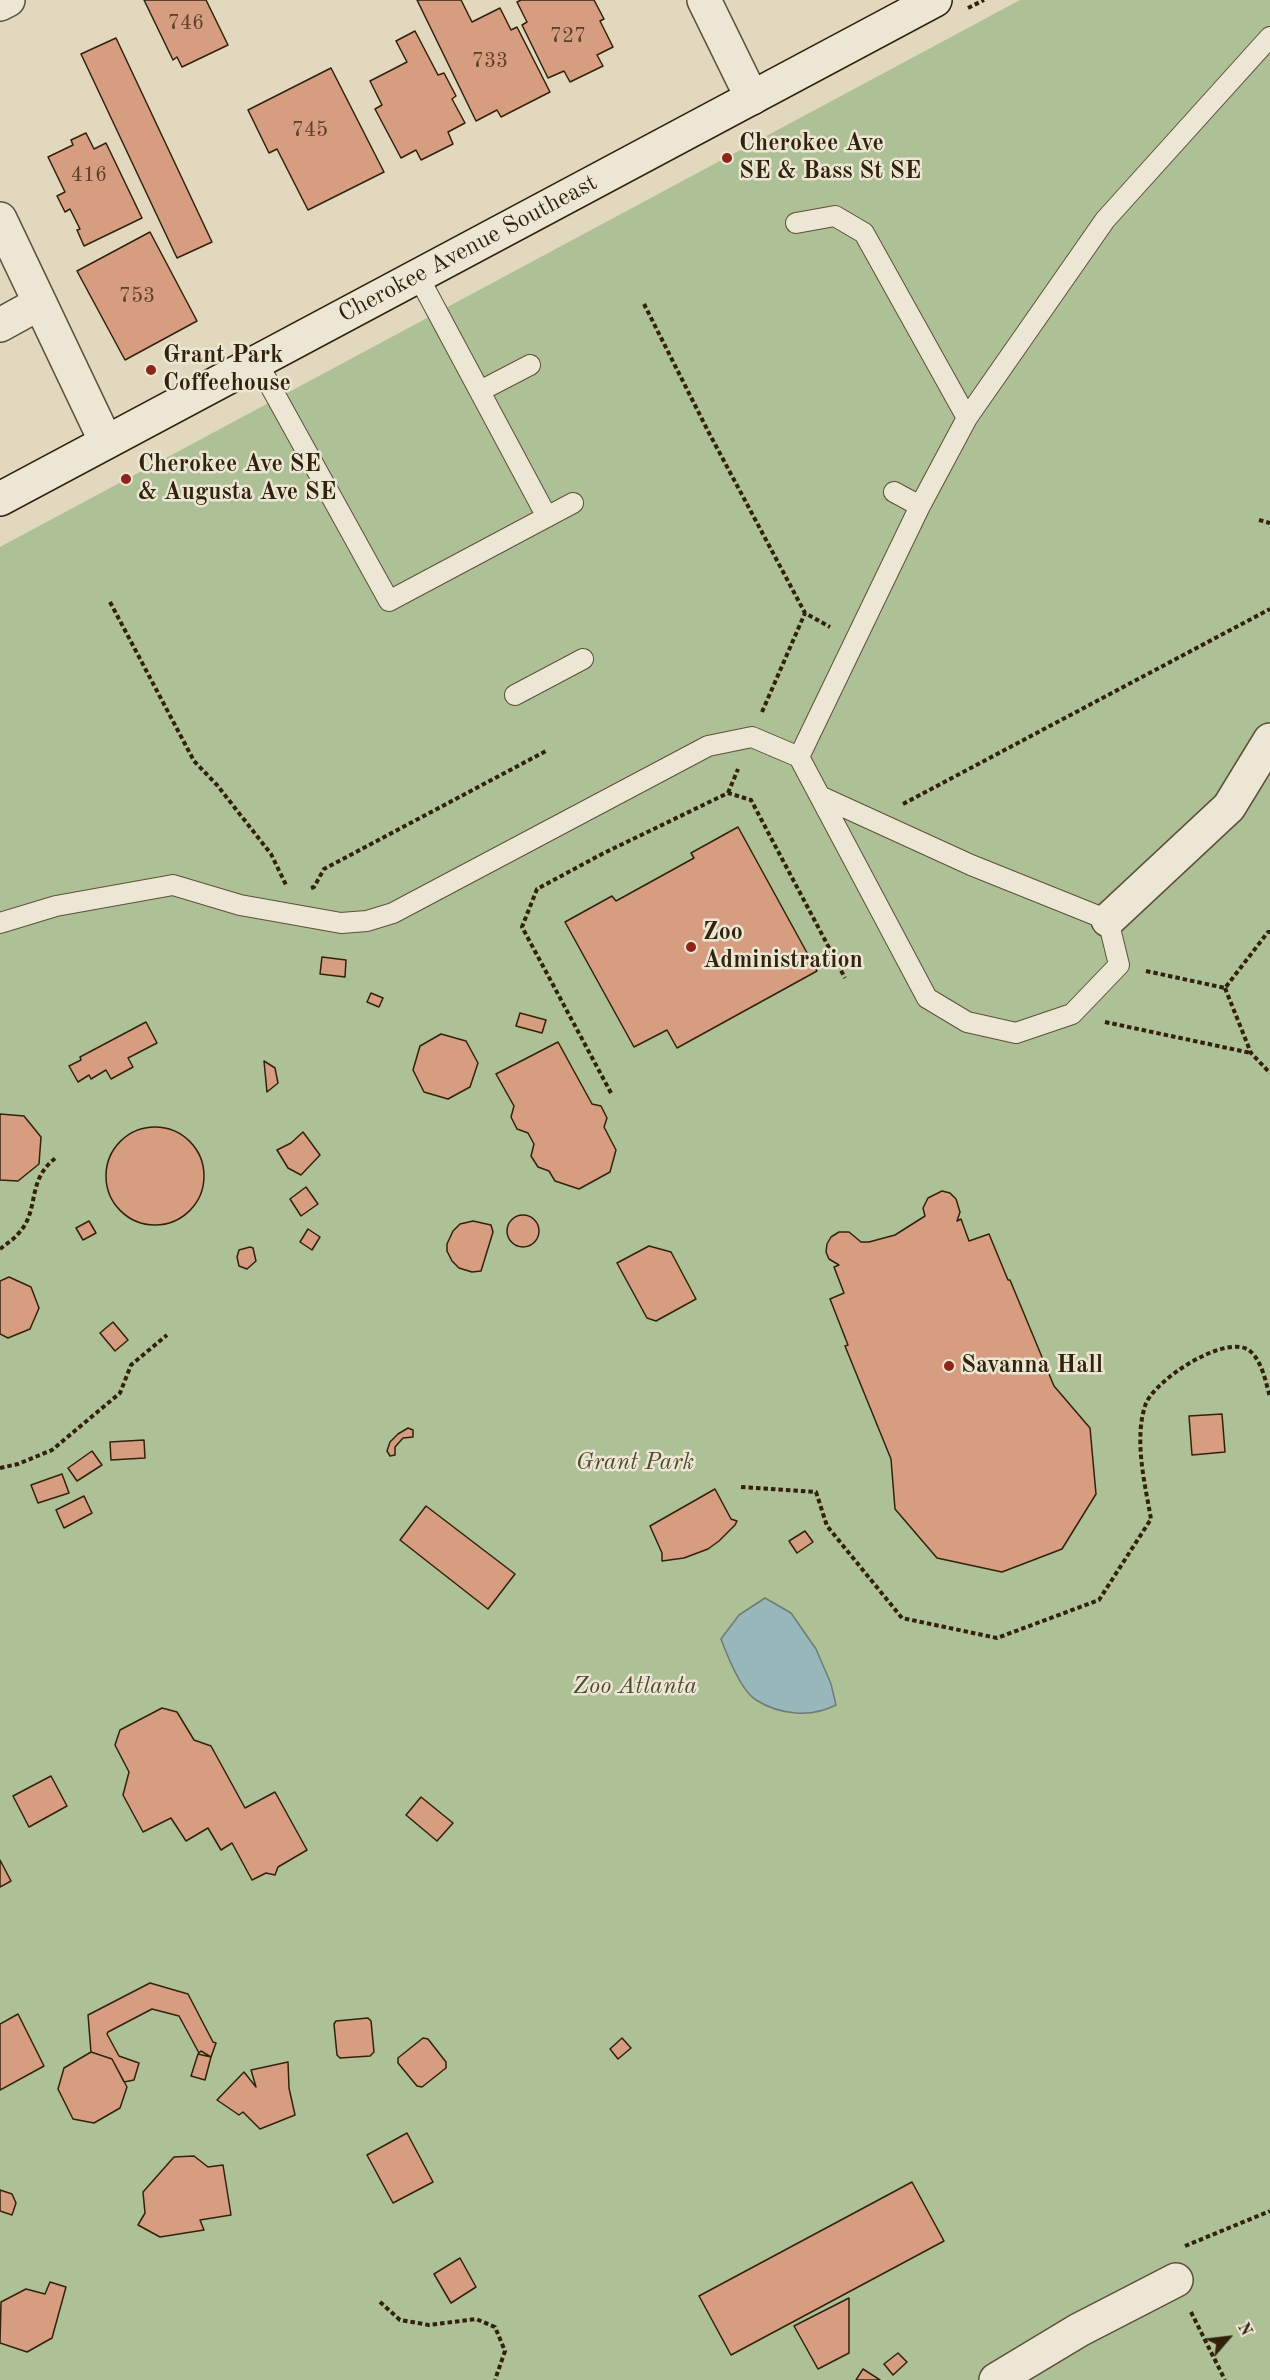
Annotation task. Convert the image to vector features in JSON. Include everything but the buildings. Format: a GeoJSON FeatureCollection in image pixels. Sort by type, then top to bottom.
{"type":"FeatureCollection","features":[{"type":"Feature","properties":{"kind":"street"},"geometry":{"type":"LineString","coordinates":[[0,4],[8,0]]}},
{"type":"Feature","properties":{"kind":"street"},"geometry":{"type":"LineString","coordinates":[[704,0],[752,98]]}},
{"type":"Feature","properties":{"kind":"street","name":"Cherokee Avenue Southeast"},"geometry":{"type":"LineString","coordinates":[[0,499],[935,0]]}},
{"type":"Feature","properties":{"kind":"street"},"geometry":{"type":"LineString","coordinates":[[0,219],[106,442]]}},
{"type":"Feature","properties":{"kind":"street"},"geometry":{"type":"LineString","coordinates":[[0,325],[40,303]]}},
{"type":"Feature","properties":{"kind":"street"},"geometry":{"type":"LineString","coordinates":[[1108,921],[1229,807],[1270,740]]}},
{"type":"Feature","properties":{"kind":"street"},"geometry":{"type":"LineString","coordinates":[[996,2380],[1079,2330],[1176,2280]]}},
{"type":"Feature","properties":{"kind":"lane"},"geometry":{"type":"LineString","coordinates":[[799,757],[920,506],[967,418],[1105,220],[1270,37]]}},
{"type":"Feature","properties":{"kind":"lane"},"geometry":{"type":"LineString","coordinates":[[796,223],[835,216],[864,233],[967,418]]}},
{"type":"Feature","properties":{"kind":"lane"},"geometry":{"type":"LineString","coordinates":[[418,276],[547,517]]}},
{"type":"Feature","properties":{"kind":"lane"},"geometry":{"type":"LineString","coordinates":[[256,362],[389,601],[573,503]]}},
{"type":"Feature","properties":{"kind":"lane"},"geometry":{"type":"LineString","coordinates":[[480,391],[530,365]]}},
{"type":"Feature","properties":{"kind":"lane"},"geometry":{"type":"LineString","coordinates":[[894,492],[920,506]]}},
{"type":"Feature","properties":{"kind":"lane"},"geometry":{"type":"LineString","coordinates":[[515,695],[583,659]]}},
{"type":"Feature","properties":{"kind":"lane"},"geometry":{"type":"LineString","coordinates":[[0,922],[56,906],[172,885],[240,905],[341,923],[367,921],[393,913],[708,746],[752,737],[799,757],[927,998],[967,1022],[1016,1033],[1072,1014],[1119,965],[1108,921],[971,865],[822,797]]}},
{"type":"Feature","properties":{"kind":"path"},"geometry":{"type":"LineString","coordinates":[[644,304],[708,431],[805,613],[855,640]]}},
{"type":"Feature","properties":{"kind":"path"},"geometry":{"type":"LineString","coordinates":[[1259,520],[1270,523]]}},
{"type":"Feature","properties":{"kind":"path"},"geometry":{"type":"LineString","coordinates":[[110,602],[194,761],[217,785],[271,854],[288,889]]}},
{"type":"Feature","properties":{"kind":"path"},"geometry":{"type":"LineString","coordinates":[[873,819],[1270,609]]}},
{"type":"Feature","properties":{"kind":"path"},"geometry":{"type":"LineString","coordinates":[[611,1093],[522,927],[537,889],[602,854],[728,793],[805,613]]}},
{"type":"Feature","properties":{"kind":"path"},"geometry":{"type":"LineString","coordinates":[[307,890],[314,887],[324,869],[546,751]]}},
{"type":"Feature","properties":{"kind":"path"},"geometry":{"type":"LineString","coordinates":[[728,793],[751,800],[845,978]]}},
{"type":"Feature","properties":{"kind":"path"},"geometry":{"type":"LineString","coordinates":[[1225,988],[1270,932]]}},
{"type":"Feature","properties":{"kind":"path"},"geometry":{"type":"LineString","coordinates":[[1119,965],[1225,988]]}},
{"type":"Feature","properties":{"kind":"path"},"geometry":{"type":"LineString","coordinates":[[1225,988],[1251,1053],[1270,1073]]}},
{"type":"Feature","properties":{"kind":"path"},"geometry":{"type":"LineString","coordinates":[[1072,1014],[1251,1053]]}},
{"type":"Feature","properties":{"kind":"path"},"geometry":{"type":"LineString","coordinates":[[0,1249],[20,1234],[31,1212],[38,1179],[44,1166],[57,1157]]}},
{"type":"Feature","properties":{"kind":"path"},"geometry":{"type":"LineString","coordinates":[[0,1468],[18,1464],[52,1450],[120,1393],[131,1365],[167,1335]]}},
{"type":"Feature","properties":{"kind":"path"},"geometry":{"type":"LineString","coordinates":[[741,1487],[816,1492],[827,1526],[902,1618],[997,1638],[1099,1600],[1151,1519],[1140,1449],[1145,1404],[1169,1375],[1203,1355],[1237,1346],[1250,1351],[1260,1366],[1270,1397]]}},
{"type":"Feature","properties":{"kind":"path"},"geometry":{"type":"LineString","coordinates":[[380,2302],[400,2320],[429,2325],[476,2319],[495,2327],[505,2351],[495,2380]]}},
{"type":"Feature","properties":{"kind":"green space","name":"Grant Park"},"geometry":{"type":"Polygon","coordinates":[[[1020,0],[1270,0],[1270,2380],[0,2380],[0,547],[1020,0]]]}},
{"type":"Feature","properties":{"kind":"water"},"geometry":{"type":"Polygon","coordinates":[[[765,1598],[791,1613],[816,1649],[831,1684],[836,1705],[816,1712],[785,1712],[756,1700],[745,1689],[721,1639],[739,1615],[765,1598]]]}},
{"type":"Feature","properties":{"kind":"place","name":"Cherokee Ave SE & Bass St SE"},"geometry":{"type":"Point","coordinates":[727,158]}},
{"type":"Feature","properties":{"kind":"place","name":"Grant Park Coffeehouse"},"geometry":{"type":"Point","coordinates":[151,370]}},
{"type":"Feature","properties":{"kind":"place","name":"Cherokee Ave SE & Augusta Ave SE"},"geometry":{"type":"Point","coordinates":[126,479]}},
{"type":"Feature","properties":{"kind":"place","name":"Zoo Administration"},"geometry":{"type":"Point","coordinates":[691,947]}},
{"type":"Feature","properties":{"kind":"place","name":"Savanna Hall"},"geometry":{"type":"Point","coordinates":[949,1366]}},
{"type":"Feature","properties":{"kind":"park label","name":"Zoo Atlanta"},"geometry":{"type":"Point","coordinates":[635,1687]}}]}
